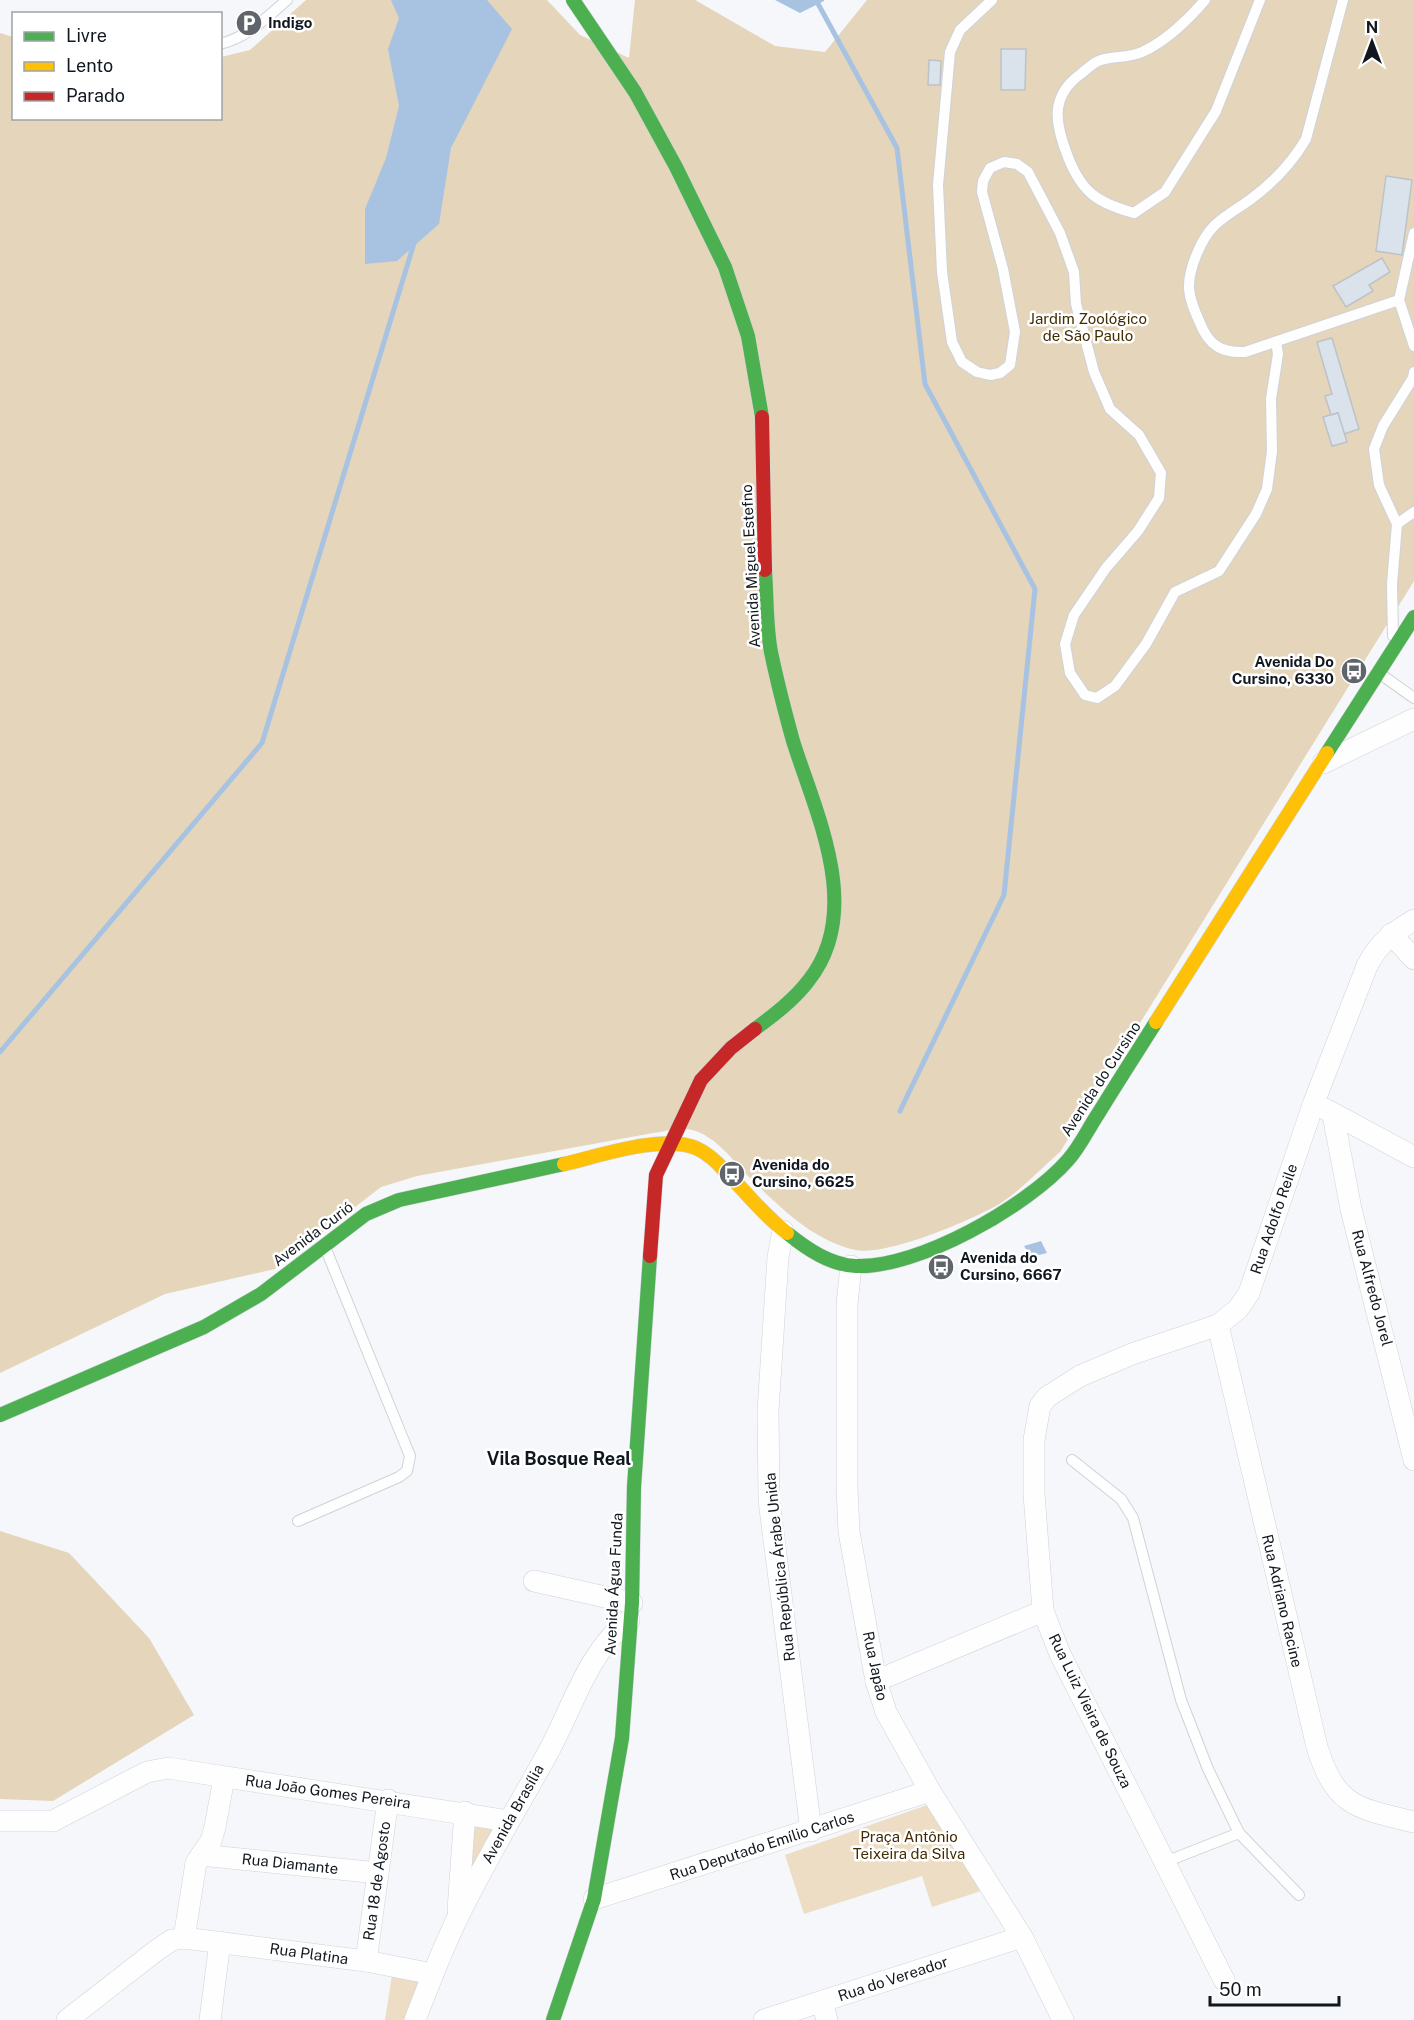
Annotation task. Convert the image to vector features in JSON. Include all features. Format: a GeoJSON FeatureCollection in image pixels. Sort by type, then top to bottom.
{"type":"FeatureCollection","features":[{"type":"Feature","properties":{"kind":"main road","name":"Avenida Miguel Estefno"},"geometry":{"type":"LineString","coordinates":[[573,0],[635,92],[676,167],[726,267],[748,336],[762,420],[763,544],[771,651],[793,741],[816,806],[830,862],[835,906],[825,955],[809,981],[776,1013],[731,1048],[701,1080],[669,1143]]}},
{"type":"Feature","properties":{"kind":"main road","name":"Avenida do Cursino"},"geometry":{"type":"LineString","coordinates":[[669,1143],[697,1148],[710,1157],[759,1210],[783,1231],[825,1256],[851,1266],[868,1266],[931,1249],[986,1224],[1022,1202],[1069,1159],[1414,617]]}},
{"type":"Feature","properties":{"kind":"main road","name":"Avenida Curió"},"geometry":{"type":"LineString","coordinates":[[0,1415],[204,1327],[261,1294],[366,1214],[399,1200],[669,1143]]}},
{"type":"Feature","properties":{"kind":"main road","name":"Avenida Água Funda"},"geometry":{"type":"LineString","coordinates":[[553,2020],[594,1899],[622,1738],[631,1612],[634,1487],[649,1299],[654,1189],[656,1175],[669,1143]]}},
{"type":"Feature","properties":{"kind":"street"},"geometry":{"type":"LineString","coordinates":[[1323,763],[1414,719]]}},
{"type":"Feature","properties":{"kind":"street","name":"Rua Adolfo Reile"},"geometry":{"type":"LineString","coordinates":[[1035,1422],[1040,1406],[1047,1397],[1080,1376],[1132,1354],[1218,1325],[1238,1308],[1249,1293],[1314,1102],[1367,966],[1374,953],[1391,934],[1414,920]]}},
{"type":"Feature","properties":{"kind":"street"},"geometry":{"type":"LineString","coordinates":[[1391,934],[1414,959]]}},
{"type":"Feature","properties":{"kind":"street"},"geometry":{"type":"LineString","coordinates":[[1314,1102],[1333,1115],[1414,1157]]}},
{"type":"Feature","properties":{"kind":"street","name":"Rua Alfredo Jorel"},"geometry":{"type":"LineString","coordinates":[[1333,1115],[1351,1209],[1414,1460]]}},
{"type":"Feature","properties":{"kind":"street","name":"Rua República Árabe Unida"},"geometry":{"type":"LineString","coordinates":[[783,1231],[778,1257],[768,1411],[769,1500],[811,1831]]}},
{"type":"Feature","properties":{"kind":"street","name":"Rua Japão"},"geometry":{"type":"LineString","coordinates":[[851,1266],[847,1315],[849,1532],[876,1681],[886,1712],[930,1791],[1022,1937],[1063,2020]]}},
{"type":"Feature","properties":{"kind":"street","name":"Rua Adriano Racine"},"geometry":{"type":"LineString","coordinates":[[1218,1325],[1313,1730],[1326,1774],[1332,1785],[1352,1804],[1414,1822]]}},
{"type":"Feature","properties":{"kind":"street","name":"Rua Luiz Vieira de Souza"},"geometry":{"type":"LineString","coordinates":[[1035,1422],[1034,1494],[1043,1611],[1060,1654],[1224,1980]]}},
{"type":"Feature","properties":{"kind":"street"},"geometry":{"type":"LineString","coordinates":[[534,1581],[631,1612]]}},
{"type":"Feature","properties":{"kind":"street"},"geometry":{"type":"LineString","coordinates":[[876,1681],[1043,1611]]}},
{"type":"Feature","properties":{"kind":"street","name":"Avenida Brasília"},"geometry":{"type":"LineString","coordinates":[[415,2020],[457,1918],[601,1649],[631,1612]]}},
{"type":"Feature","properties":{"kind":"street","name":"Rua João Gomes Pereira"},"geometry":{"type":"LineString","coordinates":[[0,1821],[53,1821],[147,1772],[175,1769],[224,1778],[388,1800],[509,1821]]}},
{"type":"Feature","properties":{"kind":"street"},"geometry":{"type":"LineString","coordinates":[[67,2020],[157,1950],[172,1940],[184,1938],[193,1874],[215,1827],[224,1778]]}},
{"type":"Feature","properties":{"kind":"street","name":"Rua Deputado Emílio Carlos"},"geometry":{"type":"LineString","coordinates":[[594,1899],[930,1791]]}},
{"type":"Feature","properties":{"kind":"street","name":"Rua 18 de Agosto"},"geometry":{"type":"LineString","coordinates":[[366,1961],[388,1800]]}},
{"type":"Feature","properties":{"kind":"street"},"geometry":{"type":"LineString","coordinates":[[457,1918],[465,1812]]}},
{"type":"Feature","properties":{"kind":"street","name":"Rua Diamante"},"geometry":{"type":"LineString","coordinates":[[201,1855],[378,1872]]}},
{"type":"Feature","properties":{"kind":"street","name":"Rua do Vereador"},"geometry":{"type":"LineString","coordinates":[[764,2020],[825,2011],[1022,1937]]}},
{"type":"Feature","properties":{"kind":"street","name":"Rua Platina"},"geometry":{"type":"LineString","coordinates":[[184,1938],[366,1961],[433,1974]]}},
{"type":"Feature","properties":{"kind":"street"},"geometry":{"type":"LineString","coordinates":[[213,2020],[220,1942]]}},
{"type":"Feature","properties":{"kind":"lane"},"geometry":{"type":"LineString","coordinates":[[222,43],[235,40],[251,31],[287,0]]}},
{"type":"Feature","properties":{"kind":"lane"},"geometry":{"type":"LineString","coordinates":[[992,0],[960,30],[950,52],[938,196],[942,272],[952,342],[962,362],[977,372],[990,375],[1000,373],[1010,365],[1015,332],[1003,269],[982,192],[983,181],[990,168],[1004,162],[1017,164],[1028,172],[1060,233],[1074,272],[1076,304],[1082,332],[1094,372],[1110,409],[1139,435],[1161,473],[1159,498],[1138,531],[1106,568],[1074,615],[1065,644],[1070,673],[1085,695],[1097,698],[1115,686],[1146,644],[1175,592],[1219,571],[1256,514],[1267,489],[1272,451],[1270,399],[1278,354],[1276,342]]}},
{"type":"Feature","properties":{"kind":"lane"},"geometry":{"type":"LineString","coordinates":[[1205,0],[1174,30],[1141,52],[1099,60],[1076,77],[1059,100],[1056,122],[1071,165],[1082,186],[1107,206],[1134,213],[1165,192],[1216,111],[1260,0]]}},
{"type":"Feature","properties":{"kind":"lane"},"geometry":{"type":"LineString","coordinates":[[1343,0],[1306,139],[1295,158],[1280,174],[1212,228],[1203,240],[1189,286],[1191,302],[1201,328],[1214,345],[1228,353],[1245,352],[1400,300]]}},
{"type":"Feature","properties":{"kind":"lane"},"geometry":{"type":"LineString","coordinates":[[1414,233],[1400,300],[1414,346]]}},
{"type":"Feature","properties":{"kind":"lane"},"geometry":{"type":"LineString","coordinates":[[1393,650],[1392,584],[1396,524],[1379,485],[1374,449],[1383,426],[1413,378],[1414,372]]}},
{"type":"Feature","properties":{"kind":"lane"},"geometry":{"type":"LineString","coordinates":[[1396,524],[1414,512]]}},
{"type":"Feature","properties":{"kind":"lane"},"geometry":{"type":"LineString","coordinates":[[1379,673],[1414,698]]}},
{"type":"Feature","properties":{"kind":"lane"},"geometry":{"type":"LineString","coordinates":[[298,1521],[399,1477],[407,1471],[410,1463],[410,1456],[400,1430],[325,1247]]}},
{"type":"Feature","properties":{"kind":"lane"},"geometry":{"type":"LineString","coordinates":[[1072,1460],[1121,1499],[1133,1518],[1181,1700],[1208,1769],[1239,1833],[1299,1895]]}},
{"type":"Feature","properties":{"kind":"lane"},"geometry":{"type":"LineString","coordinates":[[1165,1862],[1239,1833]]}},
{"type":"Feature","properties":{"kind":"green space","name":"Jardim Zoológico de São Paulo"},"geometry":{"type":"Polygon","coordinates":[[[306,0],[547,0],[580,35],[629,58],[635,0],[695,0],[775,46],[825,52],[867,0],[1414,0],[1414,581],[1060,1152],[1003,1202],[965,1221],[906,1243],[887,1248],[856,1250],[826,1239],[800,1223],[763,1191],[722,1148],[704,1135],[685,1129],[669,1130],[417,1176],[381,1187],[275,1269],[165,1294],[0,1373],[0,33],[12,37],[12,120],[222,120],[222,57],[250,50],[306,0]]]}},
{"type":"Feature","properties":{"kind":"green space"},"geometry":{"type":"Polygon","coordinates":[[[0,1531],[69,1553],[149,1638],[194,1715],[53,1801],[0,1799],[0,1531]]]}},
{"type":"Feature","properties":{"kind":"green space","name":"Praça Antônio Teixeira da Silva"},"geometry":{"type":"Polygon","coordinates":[[[927,1805],[981,1891],[932,1907],[922,1876],[804,1914],[785,1855],[927,1805]]]}},
{"type":"Feature","properties":{"kind":"green space"},"geometry":{"type":"Polygon","coordinates":[[[469,1819],[500,1826],[463,1895],[469,1819]]]}},
{"type":"Feature","properties":{"kind":"green space"},"geometry":{"type":"Polygon","coordinates":[[[392,1975],[420,1982],[407,2020],[385,2020],[392,1975]]]}},
{"type":"Feature","properties":{"kind":"water"},"geometry":{"type":"Polygon","coordinates":[[[391,0],[487,0],[512,29],[451,148],[439,224],[397,261],[365,264],[365,209],[386,158],[399,106],[388,49],[399,18],[391,0]]]}},
{"type":"Feature","properties":{"kind":"water"},"geometry":{"type":"Polygon","coordinates":[[[775,0],[824,0],[824,1],[800,13],[775,0]]]}},
{"type":"Feature","properties":{"kind":"water"},"geometry":{"type":"Polygon","coordinates":[[[1041,1241],[1047,1253],[1031,1257],[1024,1246],[1041,1241]]]}},
{"type":"Feature","properties":{"kind":"building"},"geometry":{"type":"Polygon","coordinates":[[[1001,49],[1026,49],[1025,90],[1001,90],[1001,49]]]}},
{"type":"Feature","properties":{"kind":"building"},"geometry":{"type":"Polygon","coordinates":[[[929,60],[941,61],[940,85],[928,85],[929,60]]]}},
{"type":"Feature","properties":{"kind":"building"},"geometry":{"type":"Polygon","coordinates":[[[1386,176],[1412,180],[1402,255],[1376,251],[1386,176]]]}},
{"type":"Feature","properties":{"kind":"building"},"geometry":{"type":"Polygon","coordinates":[[[1382,258],[1390,272],[1369,285],[1373,291],[1346,307],[1333,286],[1382,258]]]}},
{"type":"Feature","properties":{"kind":"building"},"geometry":{"type":"Polygon","coordinates":[[[1332,338],[1359,429],[1344,434],[1338,413],[1331,415],[1325,396],[1332,394],[1317,342],[1332,338]]]}},
{"type":"Feature","properties":{"kind":"building"},"geometry":{"type":"Polygon","coordinates":[[[1338,413],[1347,442],[1332,446],[1323,417],[1338,413]]]}},
{"type":"Feature","properties":{"kind":"waterway"},"geometry":{"type":"LineString","coordinates":[[816,0],[897,148],[925,384],[1035,589],[1004,895],[900,1111]]}},
{"type":"Feature","properties":{"kind":"waterway"},"geometry":{"type":"LineString","coordinates":[[0,1052],[262,743],[415,240]]}},
{"type":"Feature","properties":{"kind":"traffic: fast"},"geometry":{"type":"LineString","coordinates":[[573,0],[635,92],[676,167],[725,267],[748,336],[762,417]]}},
{"type":"Feature","properties":{"kind":"traffic: fast"},"geometry":{"type":"LineString","coordinates":[[755,1029],[797,994],[809,980],[825,953],[833,923],[834,893],[823,830],[793,741],[773,663],[768,632],[765,570]]}},
{"type":"Feature","properties":{"kind":"traffic: fast"},"geometry":{"type":"LineString","coordinates":[[1327,753],[1414,617]]}},
{"type":"Feature","properties":{"kind":"traffic: fast"},"geometry":{"type":"LineString","coordinates":[[787,1233],[811,1250],[837,1263],[856,1266],[881,1264],[939,1246],[999,1215],[1050,1178],[1068,1160],[1156,1022]]}},
{"type":"Feature","properties":{"kind":"traffic: fast"},"geometry":{"type":"LineString","coordinates":[[0,1415],[204,1327],[261,1294],[366,1214],[399,1200],[564,1164]]}},
{"type":"Feature","properties":{"kind":"traffic: fast"},"geometry":{"type":"LineString","coordinates":[[553,2020],[594,1899],[622,1738],[632,1603],[634,1487],[650,1256]]}},
{"type":"Feature","properties":{"kind":"traffic: slow"},"geometry":{"type":"LineString","coordinates":[[1156,1022],[1327,753]]}},
{"type":"Feature","properties":{"kind":"traffic: slow"},"geometry":{"type":"LineString","coordinates":[[564,1164],[649,1145],[682,1144],[696,1148],[715,1161],[762,1211],[787,1233]]}},
{"type":"Feature","properties":{"kind":"traffic: jam"},"geometry":{"type":"LineString","coordinates":[[762,417],[765,570]]}},
{"type":"Feature","properties":{"kind":"traffic: jam"},"geometry":{"type":"LineString","coordinates":[[650,1256],[656,1175],[701,1080],[731,1048],[755,1029]]}},
{"type":"Feature","properties":{"kind":"place","name":"Indigo"},"geometry":{"type":"Point","coordinates":[249,23]}},
{"type":"Feature","properties":{"kind":"place","name":"Avenida Do Cursino, 6330"},"geometry":{"type":"Point","coordinates":[1354,671]}},
{"type":"Feature","properties":{"kind":"place","name":"Avenida do Cursino, 6625"},"geometry":{"type":"Point","coordinates":[732,1174]}},
{"type":"Feature","properties":{"kind":"place","name":"Avenida do Cursino, 6667"},"geometry":{"type":"Point","coordinates":[941,1267]}},
{"type":"Feature","properties":{"kind":"district","name":"Vila Bosque Real"},"geometry":{"type":"Point","coordinates":[559,1459]}}]}
